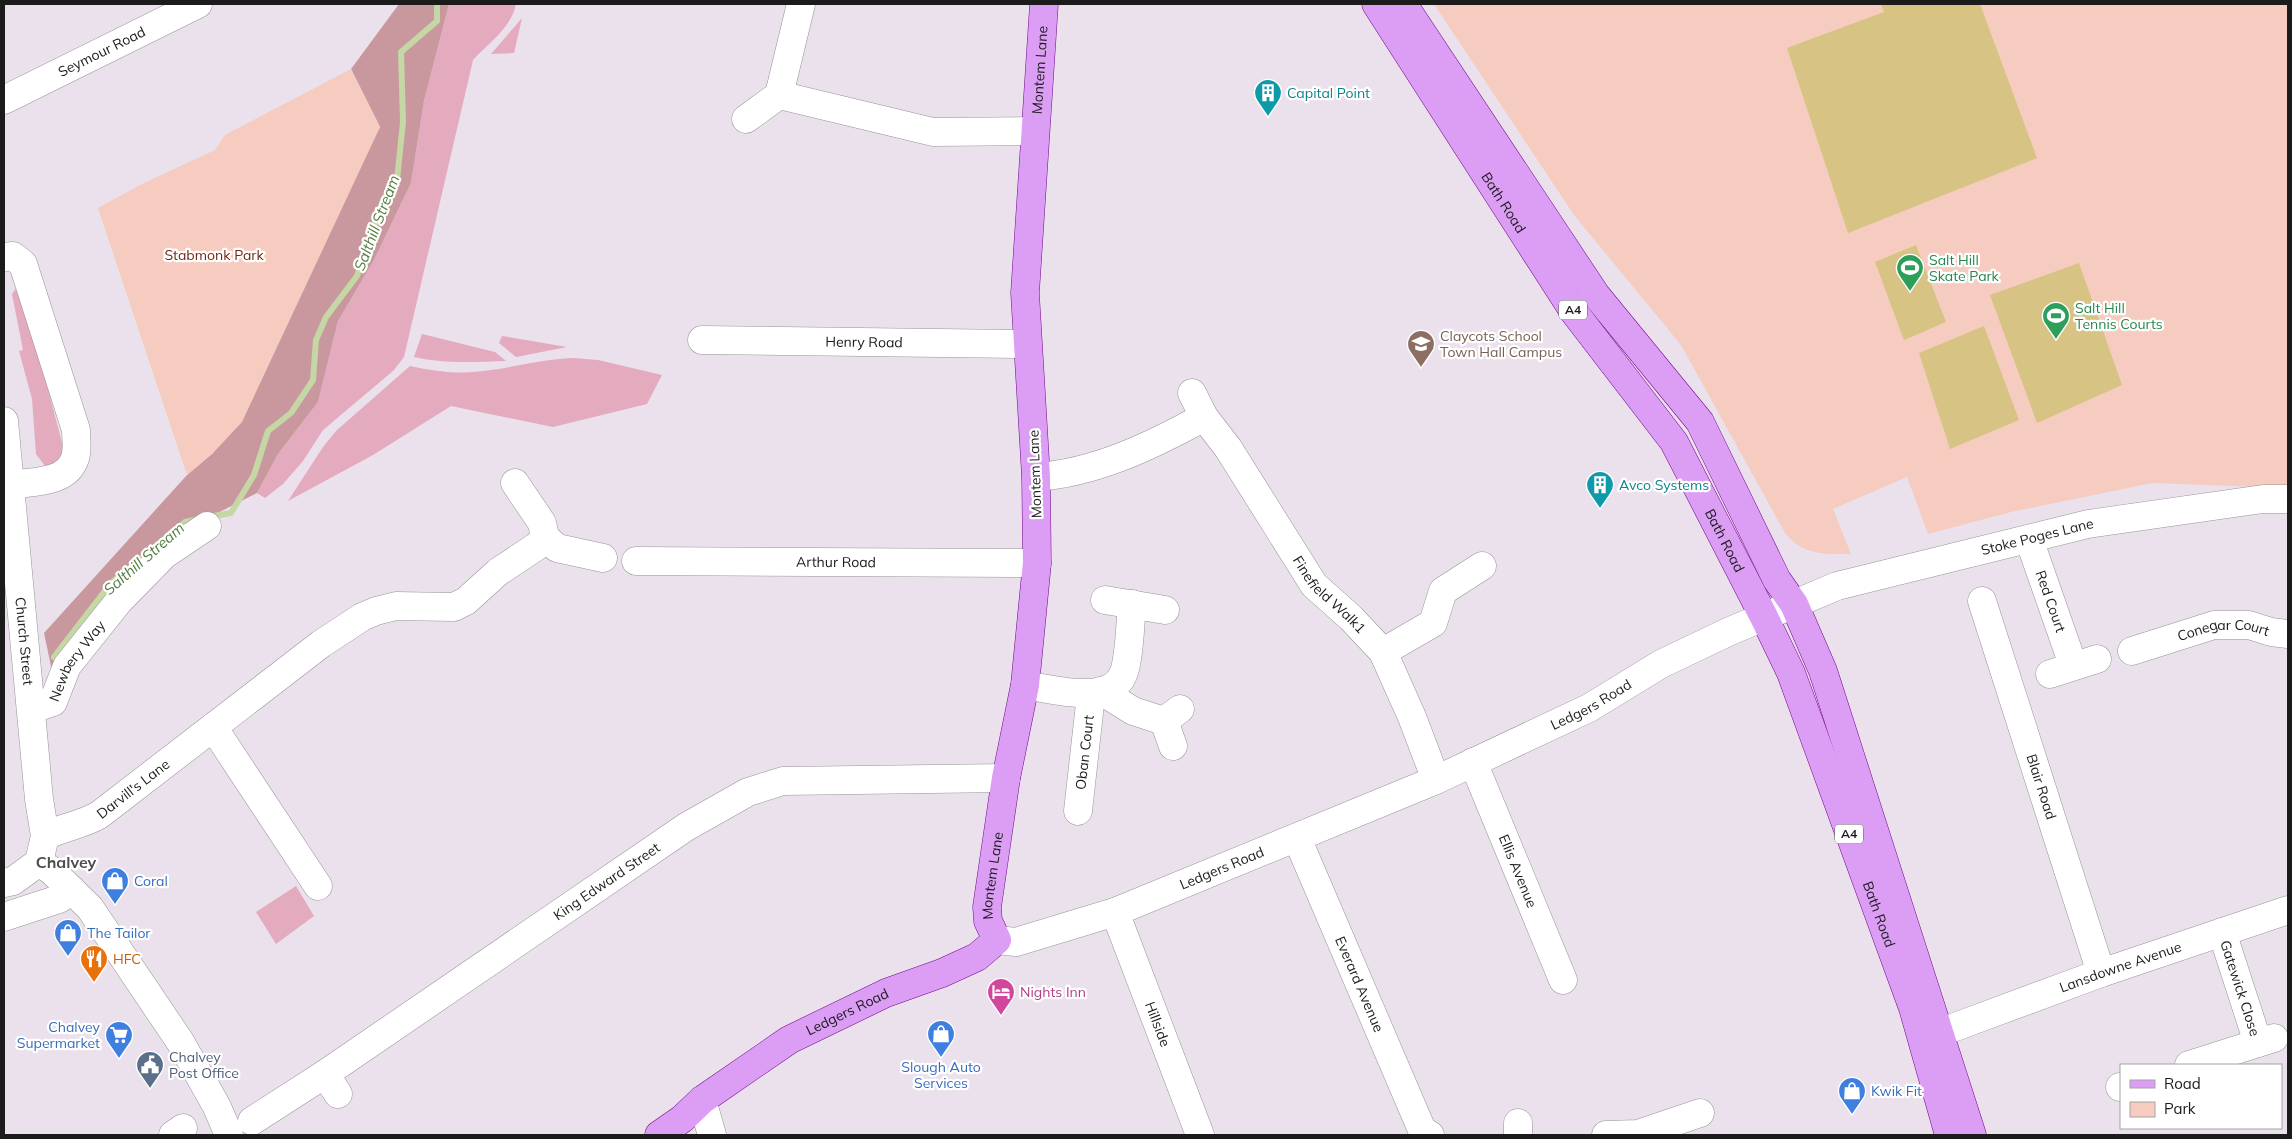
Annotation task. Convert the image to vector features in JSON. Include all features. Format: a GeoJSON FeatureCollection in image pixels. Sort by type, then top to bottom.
{"type":"FeatureCollection","features":[{"type":"Feature","properties":{"kind":"main road","name":"Montem Lane"},"geometry":{"type":"LineString","coordinates":[[997,940],[988,921],[987,907],[1006,778],[1025,685],[1037,563],[1036,477],[1026,344],[1026,255],[1044,4]]}},
{"type":"Feature","properties":{"kind":"main road","name":"Bath Road"},"geometry":{"type":"LineString","coordinates":[[1376,4],[1574,312],[1674,442],[1764,617],[1794,682],[1913,1008],[1941,1038]]}},
{"type":"Feature","properties":{"kind":"main road","name":"Bath Road"},"geometry":{"type":"LineString","coordinates":[[1404,4],[1596,295],[1700,422],[1778,580],[1794,604],[1823,671],[1941,1038]]}},
{"type":"Feature","properties":{"kind":"main road","name":"Ledgers Road"},"geometry":{"type":"LineString","coordinates":[[659,1135],[682,1119],[702,1100],[789,1040],[886,993],[942,973],[977,957],[997,940]]}},
{"type":"Feature","properties":{"kind":"main road","name":"A4"},"geometry":{"type":"LineString","coordinates":[[1941,1038],[1949,1135]]}},
{"type":"Feature","properties":{"kind":"main road","name":"A4"},"geometry":{"type":"LineString","coordinates":[[1941,1038],[1972,1135]]}},
{"type":"Feature","properties":{"kind":"street","name":"Seymour Road"},"geometry":{"type":"LineString","coordinates":[[4,100],[153,14],[198,4]]}},
{"type":"Feature","properties":{"kind":"street"},"geometry":{"type":"LineString","coordinates":[[746,119],[779,95],[801,4]]}},
{"type":"Feature","properties":{"kind":"street"},"geometry":{"type":"LineString","coordinates":[[779,95],[933,132],[1035,131]]}},
{"type":"Feature","properties":{"kind":"street"},"geometry":{"type":"LineString","coordinates":[[4,257],[13,256],[23,264],[76,430],[76,457],[69,471],[47,481],[10,485]]}},
{"type":"Feature","properties":{"kind":"street","name":"Henry Road"},"geometry":{"type":"LineString","coordinates":[[702,340],[1026,344]]}},
{"type":"Feature","properties":{"kind":"street","name":"Finefield Walk1"},"geometry":{"type":"LineString","coordinates":[[1036,477],[1066,474],[1152,445],[1198,405],[1228,448],[1314,585],[1351,618],[1382,652],[1412,716],[1436,780]]}},
{"type":"Feature","properties":{"kind":"street","name":"Church Street"},"geometry":{"type":"LineString","coordinates":[[4,421],[39,799],[45,836],[39,862]]}},
{"type":"Feature","properties":{"kind":"street"},"geometry":{"type":"LineString","coordinates":[[515,483],[542,523],[545,537],[557,548],[603,558]]}},
{"type":"Feature","properties":{"kind":"street","name":"Stoke Poges Lane"},"geometry":{"type":"LineString","coordinates":[[1794,604],[1837,586],[2088,524],[2263,499],[2288,499]]}},
{"type":"Feature","properties":{"kind":"street","name":"Newbery Way"},"geometry":{"type":"LineString","coordinates":[[32,709],[53,702],[67,666],[119,601],[164,555],[207,526]]}},
{"type":"Feature","properties":{"kind":"street","name":"Darvill's Lane"},"geometry":{"type":"LineString","coordinates":[[45,836],[62,827],[87,822],[99,816],[321,644],[362,618],[376,611],[396,606],[454,607],[466,601],[498,572],[537,546],[545,537]]}},
{"type":"Feature","properties":{"kind":"street","name":"Red Court"},"geometry":{"type":"LineString","coordinates":[[2029,538],[2074,666]]}},
{"type":"Feature","properties":{"kind":"street","name":"Arthur Road"},"geometry":{"type":"LineString","coordinates":[[636,561],[1037,563]]}},
{"type":"Feature","properties":{"kind":"street"},"geometry":{"type":"LineString","coordinates":[[1382,652],[1432,623],[1443,591],[1482,566]]}},
{"type":"Feature","properties":{"kind":"street"},"geometry":{"type":"LineString","coordinates":[[1104,600],[1165,610]]}},
{"type":"Feature","properties":{"kind":"street","name":"Blair Road"},"geometry":{"type":"LineString","coordinates":[[1982,601],[2101,973]]}},
{"type":"Feature","properties":{"kind":"street"},"geometry":{"type":"LineString","coordinates":[[1096,693],[1114,686],[1125,671],[1132,604]]}},
{"type":"Feature","properties":{"kind":"street","name":"Ledgers Road"},"geometry":{"type":"LineString","coordinates":[[997,940],[1016,942],[1115,912],[1436,780],[1589,708],[1661,664],[1794,604]]}},
{"type":"Feature","properties":{"kind":"street","name":"Conegar Court"},"geometry":{"type":"LineString","coordinates":[[2132,651],[2157,634],[2214,625],[2249,626],[2288,634]]}},
{"type":"Feature","properties":{"kind":"street"},"geometry":{"type":"LineString","coordinates":[[1025,685],[1096,693],[1133,711],[1172,725]]}},
{"type":"Feature","properties":{"kind":"street","name":"Oban Court"},"geometry":{"type":"LineString","coordinates":[[1078,811],[1096,693]]}},
{"type":"Feature","properties":{"kind":"street"},"geometry":{"type":"LineString","coordinates":[[213,728],[318,886]]}},
{"type":"Feature","properties":{"kind":"street","name":"Ellis Avenue"},"geometry":{"type":"LineString","coordinates":[[1473,762],[1563,980]]}},
{"type":"Feature","properties":{"kind":"street","name":"King Edward Street"},"geometry":{"type":"LineString","coordinates":[[252,1121],[332,1084],[686,828],[748,792],[783,780],[1006,778]]}},
{"type":"Feature","properties":{"kind":"street","name":"Everard Avenue"},"geometry":{"type":"LineString","coordinates":[[1297,838],[1426,1133]]}},
{"type":"Feature","properties":{"kind":"street"},"geometry":{"type":"LineString","coordinates":[[4,883],[13,881],[39,862],[90,908],[181,1044],[217,1107],[229,1135]]}},
{"type":"Feature","properties":{"kind":"street"},"geometry":{"type":"LineString","coordinates":[[4,917],[59,899],[72,890]]}},
{"type":"Feature","properties":{"kind":"street","name":"Lansdowne Avenue"},"geometry":{"type":"LineString","coordinates":[[1941,1038],[2101,973],[2288,910]]}},
{"type":"Feature","properties":{"kind":"street","name":"Hillside"},"geometry":{"type":"LineString","coordinates":[[1115,912],[1200,1135]]}},
{"type":"Feature","properties":{"kind":"street","name":"Gatewick Close"},"geometry":{"type":"LineString","coordinates":[[2192,1064],[2266,1041],[2222,932]]}},
{"type":"Feature","properties":{"kind":"street"},"geometry":{"type":"LineString","coordinates":[[702,1100],[712,1135]]}},
{"type":"Feature","properties":{"kind":"street"},"geometry":{"type":"LineString","coordinates":[[1606,1135],[1638,1134],[1700,1113]]}},
{"type":"Feature","properties":{"kind":"shaded area"},"geometry":{"type":"Polygon","coordinates":[[[399,4],[449,4],[424,101],[411,183],[374,260],[338,321],[318,402],[278,454],[257,493],[174,535],[52,671],[44,633],[187,475],[213,453],[380,127],[351,69],[399,4]]]}},
{"type":"Feature","properties":{"kind":"shaded area"},"geometry":{"type":"Polygon","coordinates":[[[449,4],[516,4],[505,28],[473,60],[404,357],[393,371],[323,430],[303,461],[283,484],[265,498],[257,493],[278,454],[318,402],[338,321],[374,260],[411,183],[424,101],[449,4]]]}},
{"type":"Feature","properties":{"kind":"shaded area"},"geometry":{"type":"Polygon","coordinates":[[[1881,4],[1980,4],[2037,158],[1848,233],[1787,48],[1884,12],[1881,4]]]}},
{"type":"Feature","properties":{"kind":"shaded area"},"geometry":{"type":"Polygon","coordinates":[[[522,18],[514,53],[491,54],[522,18]]]}},
{"type":"Feature","properties":{"kind":"shaded area","name":"Salt Hill Skate Park"},"geometry":{"type":"Polygon","coordinates":[[[1916,245],[1946,322],[1904,340],[1875,262],[1916,245]]]}},
{"type":"Feature","properties":{"kind":"shaded area","name":"Salt Hill Tennis Courts"},"geometry":{"type":"Polygon","coordinates":[[[2079,263],[2122,385],[2037,423],[1990,295],[2079,263]]]}},
{"type":"Feature","properties":{"kind":"shaded area"},"geometry":{"type":"Polygon","coordinates":[[[20,283],[65,454],[64,464],[45,466],[36,454],[32,399],[19,351],[23,350],[12,294],[20,283]]]}},
{"type":"Feature","properties":{"kind":"shaded area"},"geometry":{"type":"Polygon","coordinates":[[[1984,326],[2019,420],[1950,449],[1919,353],[1984,326]]]}},
{"type":"Feature","properties":{"kind":"shaded area"},"geometry":{"type":"Polygon","coordinates":[[[422,334],[495,352],[506,361],[448,362],[414,357],[422,334]]]}},
{"type":"Feature","properties":{"kind":"shaded area"},"geometry":{"type":"Polygon","coordinates":[[[502,336],[567,347],[516,357],[499,343],[502,336]]]}},
{"type":"Feature","properties":{"kind":"shaded area"},"geometry":{"type":"Polygon","coordinates":[[[573,358],[598,360],[662,375],[647,404],[553,427],[451,406],[373,455],[288,501],[323,447],[337,430],[410,366],[441,371],[485,371],[548,360],[573,358]]]}},
{"type":"Feature","properties":{"kind":"shaded area"},"geometry":{"type":"Polygon","coordinates":[[[296,886],[314,916],[276,944],[256,912],[296,886]]]}},
{"type":"Feature","properties":{"kind":"green space"},"geometry":{"type":"Polygon","coordinates":[[[1434,4],[2288,4],[2288,488],[2152,483],[2011,512],[1928,534],[1907,477],[1833,509],[1851,554],[1823,553],[1807,550],[1792,541],[1785,533],[1681,345],[1574,215],[1434,4]]]}},
{"type":"Feature","properties":{"kind":"green space","name":"Stabmonk Park"},"geometry":{"type":"Polygon","coordinates":[[[351,69],[380,127],[242,422],[213,453],[187,475],[98,208],[144,183],[215,150],[225,135],[351,69]]]}},
{"type":"Feature","properties":{"kind":"waterway","name":"Salthill Stream"},"geometry":{"type":"LineString","coordinates":[[208,517],[231,513],[254,475],[268,431],[291,413],[313,380],[316,340],[326,317],[357,276],[383,200],[397,180],[403,122],[401,52],[437,21],[437,4]]}},
{"type":"Feature","properties":{"kind":"waterway","name":"Salthill Stream"},"geometry":{"type":"LineString","coordinates":[[163,540],[185,522],[199,519]]}},
{"type":"Feature","properties":{"kind":"waterway","name":"Salthill Stream"},"geometry":{"type":"LineString","coordinates":[[54,657],[111,583],[150,551]]}},
{"type":"Feature","properties":{"kind":"place","name":"Capital Point"},"geometry":{"type":"Point","coordinates":[1268,117]}},
{"type":"Feature","properties":{"kind":"place","name":"Salt Hill Skate Park"},"geometry":{"type":"Point","coordinates":[1910,292]}},
{"type":"Feature","properties":{"kind":"place","name":"Salt Hill Tennis Courts"},"geometry":{"type":"Point","coordinates":[2056,340]}},
{"type":"Feature","properties":{"kind":"place","name":"Claycots School Town Hall Campus"},"geometry":{"type":"Point","coordinates":[1421,368]}},
{"type":"Feature","properties":{"kind":"place","name":"Avco Systems"},"geometry":{"type":"Point","coordinates":[1600,509]}},
{"type":"Feature","properties":{"kind":"place","name":"Coral"},"geometry":{"type":"Point","coordinates":[115,905]}},
{"type":"Feature","properties":{"kind":"place","name":"The Tailor"},"geometry":{"type":"Point","coordinates":[68,957]}},
{"type":"Feature","properties":{"kind":"place","name":"HFC"},"geometry":{"type":"Point","coordinates":[94,983]}},
{"type":"Feature","properties":{"kind":"place","name":"Nights Inn"},"geometry":{"type":"Point","coordinates":[1001,1016]}},
{"type":"Feature","properties":{"kind":"place","name":"Slough Auto Services"},"geometry":{"type":"Point","coordinates":[941,1058]}},
{"type":"Feature","properties":{"kind":"place","name":"Chalvey Supermarket"},"geometry":{"type":"Point","coordinates":[119,1059]}},
{"type":"Feature","properties":{"kind":"place","name":"Chalvey Post Office"},"geometry":{"type":"Point","coordinates":[150,1089]}},
{"type":"Feature","properties":{"kind":"place","name":"Kwik Fit"},"geometry":{"type":"Point","coordinates":[1852,1115]}},
{"type":"Feature","properties":{"kind":"district","name":"Chalvey"},"geometry":{"type":"Point","coordinates":[66,862]}}]}
